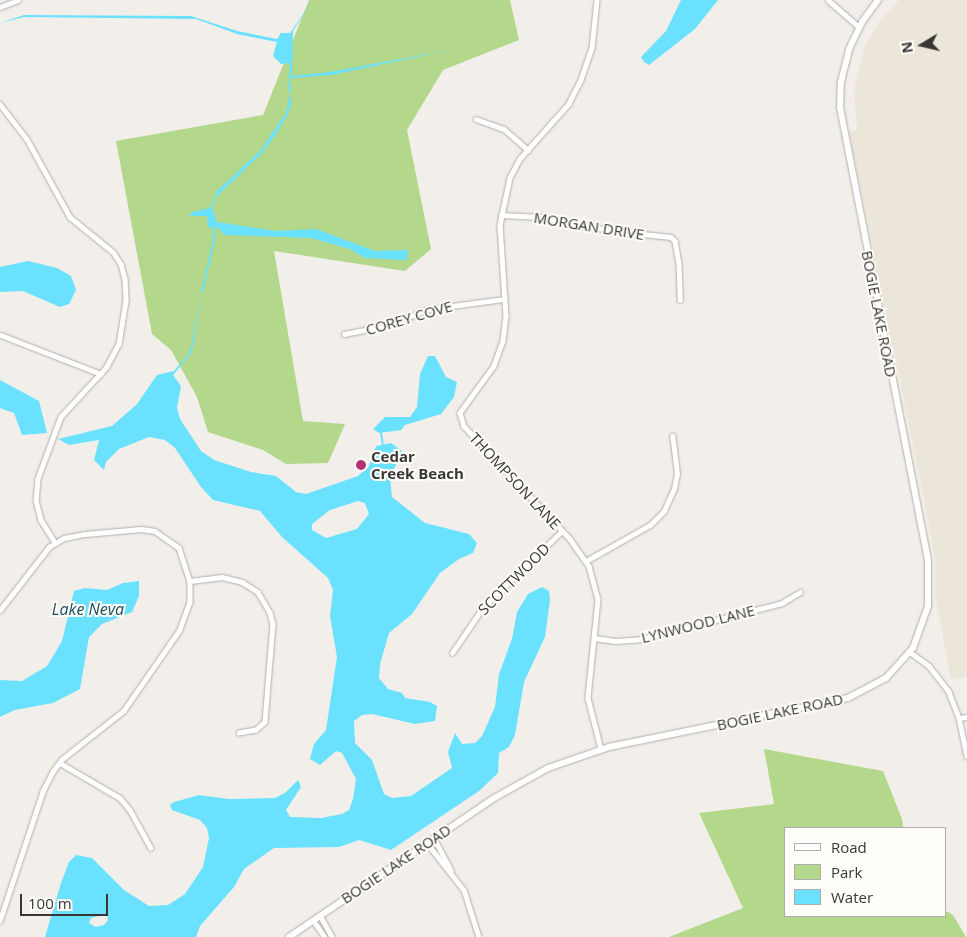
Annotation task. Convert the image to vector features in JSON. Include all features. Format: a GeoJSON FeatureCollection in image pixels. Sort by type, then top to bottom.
{"type":"FeatureCollection","features":[{"type":"Feature","properties":{"kind":"main road","name":"BOGIE LAKE ROAD"},"geometry":{"type":"LineString","coordinates":[[289,937],[434,838],[525,780],[601,749],[842,700],[882,681],[910,652],[928,611],[928,568],[840,112],[843,70],[859,27],[878,0]]}},
{"type":"Feature","properties":{"kind":"street"},"geometry":{"type":"LineString","coordinates":[[0,7],[18,0]]}},
{"type":"Feature","properties":{"kind":"street","name":"THOMPSON LANE"},"geometry":{"type":"LineString","coordinates":[[598,0],[592,48],[581,80],[568,104],[528,150],[510,178],[501,215],[504,299],[503,340],[494,366],[464,406],[461,419],[562,531],[586,561],[596,584],[598,599],[588,698],[601,749]]}},
{"type":"Feature","properties":{"kind":"street"},"geometry":{"type":"LineString","coordinates":[[828,0],[859,27]]}},
{"type":"Feature","properties":{"kind":"street"},"geometry":{"type":"LineString","coordinates":[[0,104],[27,139],[70,217],[113,252],[121,264],[125,286],[123,326],[119,344],[101,374],[72,402],[61,417],[38,479],[36,495],[41,520],[55,542]]}},
{"type":"Feature","properties":{"kind":"street"},"geometry":{"type":"LineString","coordinates":[[476,119],[504,129],[528,150]]}},
{"type":"Feature","properties":{"kind":"street","name":"MORGAN DRIVE"},"geometry":{"type":"LineString","coordinates":[[501,215],[540,217],[614,231],[671,237],[675,241],[681,288],[680,300]]}},
{"type":"Feature","properties":{"kind":"street","name":"COREY COVE"},"geometry":{"type":"LineString","coordinates":[[344,334],[378,328],[430,309],[504,299]]}},
{"type":"Feature","properties":{"kind":"street"},"geometry":{"type":"LineString","coordinates":[[1,335],[101,374]]}},
{"type":"Feature","properties":{"kind":"street"},"geometry":{"type":"LineString","coordinates":[[586,561],[650,525],[664,511],[674,490],[677,474],[672,436]]}},
{"type":"Feature","properties":{"kind":"street"},"geometry":{"type":"LineString","coordinates":[[0,610],[55,542],[85,534],[141,529],[155,532],[179,548],[190,581],[190,602],[180,630],[124,711],[60,762],[43,792],[0,921]]}},
{"type":"Feature","properties":{"kind":"street","name":"SCOTTWOOD"},"geometry":{"type":"LineString","coordinates":[[452,653],[484,606],[562,531]]}},
{"type":"Feature","properties":{"kind":"street"},"geometry":{"type":"LineString","coordinates":[[190,581],[222,577],[242,582],[258,592],[270,612],[273,624],[265,722],[256,730],[239,733]]}},
{"type":"Feature","properties":{"kind":"street","name":"LYNWOOD LANE"},"geometry":{"type":"LineString","coordinates":[[594,638],[615,641],[641,639],[782,603],[800,592]]}},
{"type":"Feature","properties":{"kind":"street"},"geometry":{"type":"LineString","coordinates":[[910,652],[929,666],[944,684],[959,718],[967,756]]}},
{"type":"Feature","properties":{"kind":"street"},"geometry":{"type":"LineString","coordinates":[[959,718],[967,716]]}},
{"type":"Feature","properties":{"kind":"street"},"geometry":{"type":"LineString","coordinates":[[60,762],[120,798],[130,810],[151,848]]}},
{"type":"Feature","properties":{"kind":"street"},"geometry":{"type":"LineString","coordinates":[[434,838],[451,872]]}},
{"type":"Feature","properties":{"kind":"street"},"geometry":{"type":"LineString","coordinates":[[427,843],[451,872],[469,899],[479,937]]}},
{"type":"Feature","properties":{"kind":"street"},"geometry":{"type":"LineString","coordinates":[[320,915],[332,937]]}},
{"type":"Feature","properties":{"kind":"street"},"geometry":{"type":"LineString","coordinates":[[313,920],[325,937]]}},
{"type":"Feature","properties":{"kind":"shaded area"},"geometry":{"type":"Polygon","coordinates":[[[899,0],[967,0],[967,677],[951,680],[935,596],[935,560],[925,504],[849,132],[857,130],[854,88],[865,46],[880,21],[899,0]]]}},
{"type":"Feature","properties":{"kind":"green space"},"geometry":{"type":"Polygon","coordinates":[[[309,0],[510,0],[519,40],[443,70],[407,130],[431,249],[405,271],[274,251],[303,421],[345,424],[328,463],[286,464],[263,450],[208,432],[197,397],[171,350],[152,334],[116,141],[263,115],[309,0]]]}},
{"type":"Feature","properties":{"kind":"green space"},"geometry":{"type":"Polygon","coordinates":[[[764,749],[883,771],[902,819],[903,827],[784,827],[784,917],[947,917],[947,912],[953,915],[966,937],[669,937],[743,908],[699,813],[774,804],[764,749]]]}},
{"type":"Feature","properties":{"kind":"water"},"geometry":{"type":"Polygon","coordinates":[[[313,0],[293,31],[292,76],[330,72],[450,50],[331,75],[291,78],[289,82],[290,63],[281,64],[273,56],[277,42],[237,34],[196,19],[24,17],[0,23],[24,15],[191,16],[237,31],[277,39],[281,33],[290,33],[313,0]]]}},
{"type":"Feature","properties":{"kind":"water"},"geometry":{"type":"Polygon","coordinates":[[[681,0],[718,0],[695,29],[649,65],[641,57],[666,31],[681,0]]]}},
{"type":"Feature","properties":{"kind":"water"},"geometry":{"type":"Polygon","coordinates":[[[290,92],[291,103],[288,114],[274,137],[261,154],[216,197],[212,208],[217,222],[275,231],[316,229],[375,251],[408,250],[407,260],[365,258],[350,249],[311,238],[225,235],[216,227],[208,228],[207,216],[189,216],[192,212],[210,208],[217,191],[260,151],[286,113],[290,92]]]}},
{"type":"Feature","properties":{"kind":"water"},"geometry":{"type":"Polygon","coordinates":[[[28,261],[57,268],[71,276],[76,290],[69,304],[60,307],[23,291],[0,292],[0,267],[28,261]]]}},
{"type":"Feature","properties":{"kind":"water"},"geometry":{"type":"Polygon","coordinates":[[[201,292],[192,352],[173,375],[181,386],[177,408],[180,419],[201,451],[214,460],[251,472],[276,476],[296,492],[306,494],[358,476],[369,466],[376,446],[391,443],[402,451],[390,478],[392,497],[425,523],[469,534],[477,543],[473,553],[459,559],[440,573],[412,614],[389,633],[380,664],[379,678],[388,689],[402,693],[405,698],[430,702],[437,706],[435,721],[415,724],[372,714],[362,715],[354,721],[355,743],[372,760],[384,794],[392,798],[411,796],[452,768],[448,752],[455,733],[462,744],[475,743],[482,736],[495,707],[499,674],[512,639],[517,612],[528,594],[542,587],[549,591],[550,600],[545,637],[524,682],[515,735],[509,747],[499,753],[498,773],[479,791],[391,850],[359,840],[339,847],[274,848],[244,869],[234,887],[200,926],[196,937],[45,937],[61,883],[69,862],[76,855],[92,858],[124,890],[149,906],[168,905],[185,894],[203,867],[209,838],[207,828],[200,820],[172,810],[170,805],[174,802],[199,795],[229,799],[275,798],[285,793],[298,780],[301,787],[286,810],[290,817],[321,818],[342,814],[349,810],[353,799],[356,779],[342,753],[336,751],[320,765],[310,759],[314,744],[326,730],[337,657],[330,616],[333,590],[328,578],[282,537],[260,511],[213,500],[201,487],[175,448],[165,440],[149,437],[119,449],[106,462],[104,470],[94,460],[99,440],[69,445],[58,439],[112,426],[137,404],[157,375],[174,371],[190,352],[201,292]],[[358,501],[330,510],[312,524],[312,530],[326,538],[357,529],[369,514],[365,503],[358,501]],[[107,914],[91,918],[89,923],[95,927],[104,925],[108,920],[107,914]]]}},
{"type":"Feature","properties":{"kind":"water"},"geometry":{"type":"Polygon","coordinates":[[[428,356],[435,356],[446,377],[457,382],[454,397],[441,414],[405,425],[401,430],[379,433],[373,429],[385,417],[410,417],[417,407],[420,374],[428,356]]]}},
{"type":"Feature","properties":{"kind":"water"},"geometry":{"type":"Polygon","coordinates":[[[0,380],[39,401],[47,433],[22,435],[14,413],[0,408],[0,380]]]}},
{"type":"Feature","properties":{"kind":"water","name":"Lake Neva"},"geometry":{"type":"Polygon","coordinates":[[[139,581],[139,596],[132,612],[102,624],[89,637],[80,689],[53,703],[15,710],[0,717],[0,680],[22,681],[47,666],[62,641],[74,591],[85,588],[107,590],[123,583],[139,581]]]}},
{"type":"Feature","properties":{"kind":"waterway"},"geometry":{"type":"LineString","coordinates":[[289,82],[290,92]]}},
{"type":"Feature","properties":{"kind":"waterway"},"geometry":{"type":"LineString","coordinates":[[202,292],[214,240],[214,227]]}},
{"type":"Feature","properties":{"kind":"waterway"},"geometry":{"type":"LineString","coordinates":[[381,433],[383,445]]}},
{"type":"Feature","properties":{"kind":"place","name":"Cedar Creek Beach"},"geometry":{"type":"Point","coordinates":[361,465]}}]}
